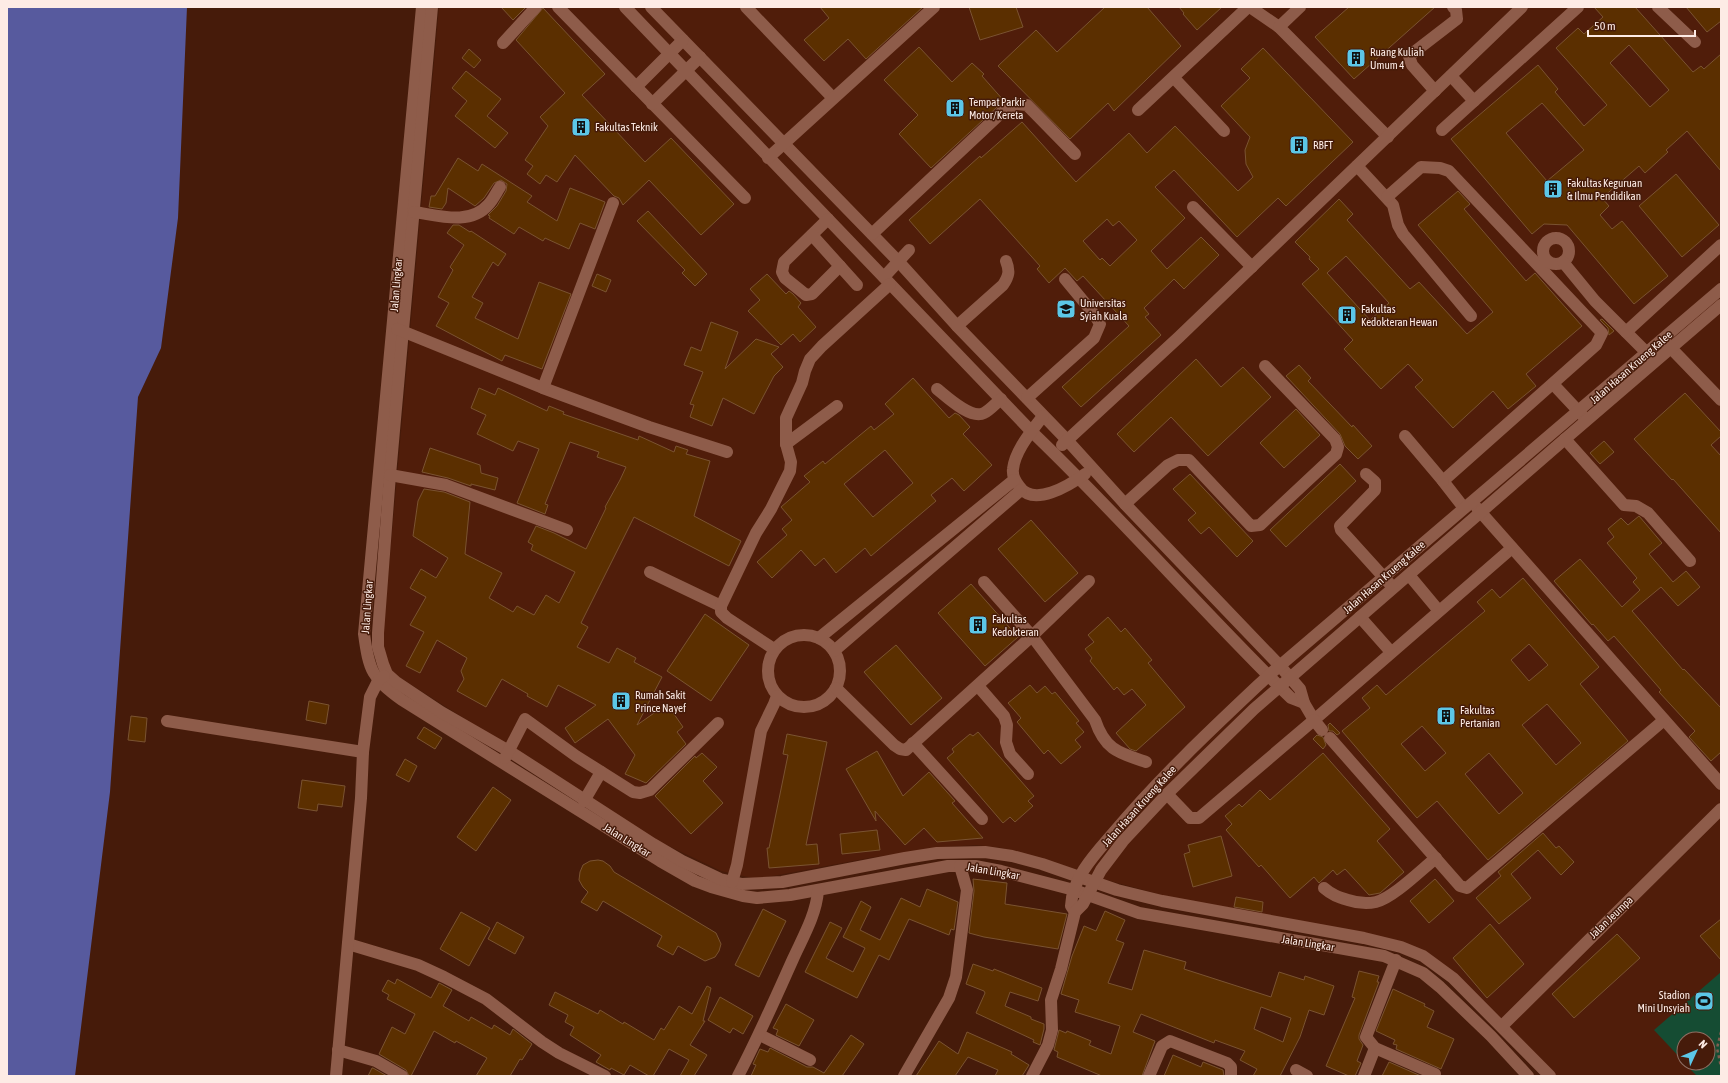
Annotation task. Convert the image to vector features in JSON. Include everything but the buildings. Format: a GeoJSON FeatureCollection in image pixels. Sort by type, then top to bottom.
{"type":"FeatureCollection","features":[{"type":"Feature","properties":{"kind":"street","name":"Jalan Lingkar"},"geometry":{"type":"LineString","coordinates":[[422,7],[398,329],[364,634],[369,665],[383,677],[402,700],[660,861],[706,885],[728,893],[757,898],[790,895],[948,866],[960,866],[1001,871],[1074,890],[1139,913],[1384,956],[1424,973],[1491,1036],[1525,1075]]}},
{"type":"Feature","properties":{"kind":"street"},"geometry":{"type":"LineString","coordinates":[[336,1076],[361,798],[363,752],[370,697],[383,677],[378,647],[378,633],[390,475],[398,329],[414,212],[432,7]]}},
{"type":"Feature","properties":{"kind":"street"},"geometry":{"type":"LineString","coordinates":[[503,43],[536,7]]}},
{"type":"Feature","properties":{"kind":"street"},"geometry":{"type":"LineString","coordinates":[[558,7],[745,198]]}},
{"type":"Feature","properties":{"kind":"street"},"geometry":{"type":"LineString","coordinates":[[625,7],[768,158],[1032,431],[1080,478],[1280,687],[1291,698],[1304,703]]}},
{"type":"Feature","properties":{"kind":"street"},"geometry":{"type":"LineString","coordinates":[[651,7],[899,262],[957,326],[1067,440],[1092,469],[1280,666],[1300,689],[1304,703],[1314,720],[1460,886],[1467,888],[1664,720]]}},
{"type":"Feature","properties":{"kind":"street"},"geometry":{"type":"LineString","coordinates":[[746,7],[833,98]]}},
{"type":"Feature","properties":{"kind":"street"},"geometry":{"type":"LineString","coordinates":[[768,158],[934,7]]}},
{"type":"Feature","properties":{"kind":"street"},"geometry":{"type":"LineString","coordinates":[[1138,110],[1249,7],[1279,27],[1388,137]]}},
{"type":"Feature","properties":{"kind":"street"},"geometry":{"type":"LineString","coordinates":[[1279,27],[1300,7]]}},
{"type":"Feature","properties":{"kind":"street"},"geometry":{"type":"LineString","coordinates":[[1435,91],[1412,65],[1409,56],[1457,19],[1456,10],[1453,7]]}},
{"type":"Feature","properties":{"kind":"street"},"geometry":{"type":"LineString","coordinates":[[1054,452],[1179,337],[1522,7]]}},
{"type":"Feature","properties":{"kind":"street"},"geometry":{"type":"LineString","coordinates":[[1442,130],[1578,7]]}},
{"type":"Feature","properties":{"kind":"street"},"geometry":{"type":"LineString","coordinates":[[1658,7],[1695,42]]}},
{"type":"Feature","properties":{"kind":"street"},"geometry":{"type":"LineString","coordinates":[[636,88],[683,40]]}},
{"type":"Feature","properties":{"kind":"street"},"geometry":{"type":"LineString","coordinates":[[652,104],[700,57]]}},
{"type":"Feature","properties":{"kind":"street"},"geometry":{"type":"LineString","coordinates":[[1451,76],[1474,101]]}},
{"type":"Feature","properties":{"kind":"street"},"geometry":{"type":"LineString","coordinates":[[1174,78],[1224,131]]}},
{"type":"Feature","properties":{"kind":"street"},"geometry":{"type":"LineString","coordinates":[[872,234],[1001,113],[1016,104],[1028,105],[1075,154]]}},
{"type":"Feature","properties":{"kind":"street"},"geometry":{"type":"LineString","coordinates":[[1357,166],[1387,197],[1393,205],[1398,225],[1403,234],[1472,316]]}},
{"type":"Feature","properties":{"kind":"street"},"geometry":{"type":"LineString","coordinates":[[1387,197],[1421,167],[1440,168],[1449,171],[1602,333],[1596,345],[1443,481]]}},
{"type":"Feature","properties":{"kind":"street"},"geometry":{"type":"LineString","coordinates":[[414,212],[456,217],[471,217],[478,214],[489,205],[500,187]]}},
{"type":"Feature","properties":{"kind":"street"},"geometry":{"type":"LineString","coordinates":[[543,388],[613,203]]}},
{"type":"Feature","properties":{"kind":"street"},"geometry":{"type":"LineString","coordinates":[[1192,207],[1252,267]]}},
{"type":"Feature","properties":{"kind":"street"},"geometry":{"type":"LineString","coordinates":[[828,219],[784,262],[782,272],[785,278],[806,295],[812,294],[840,266]]}},
{"type":"Feature","properties":{"kind":"street"},"geometry":{"type":"LineString","coordinates":[[812,235],[857,285]]}},
{"type":"Feature","properties":{"kind":"street"},"geometry":{"type":"LineString","coordinates":[[1626,332],[1721,245]]}},
{"type":"Feature","properties":{"kind":"street"},"geometry":{"type":"LineString","coordinates":[[774,649],[727,618],[721,612],[721,606],[756,533],[790,471],[791,462],[786,444],[786,418],[802,383],[805,370],[810,359],[887,280],[909,250]]}},
{"type":"Feature","properties":{"kind":"street"},"geometry":{"type":"LineString","coordinates":[[957,326],[1003,285],[1009,276],[1009,269],[1006,261]]}},
{"type":"Feature","properties":{"kind":"street"},"geometry":{"type":"LineString","coordinates":[[1563,262],[1595,301],[1651,358]]}},
{"type":"Feature","properties":{"kind":"street"},"geometry":{"type":"LineString","coordinates":[[1027,398],[1094,338],[1100,324],[1094,314],[1065,279]]}},
{"type":"Feature","properties":{"kind":"street","name":"Jalan Hasan Krueng Kalee"},"geometry":{"type":"LineString","coordinates":[[1074,890],[1080,876],[1090,861],[1141,800],[1269,675],[1468,505],[1582,416],[1651,358],[1667,344],[1721,289]]}},
{"type":"Feature","properties":{"kind":"street","name":"Jalan Hasan Krueng Kalee"},"geometry":{"type":"LineString","coordinates":[[1667,344],[1721,305]]}},
{"type":"Feature","properties":{"kind":"street"},"geometry":{"type":"LineString","coordinates":[[398,329],[543,388],[649,427],[727,452]]}},
{"type":"Feature","properties":{"kind":"street"},"geometry":{"type":"LineString","coordinates":[[1667,344],[1721,400]]}},
{"type":"Feature","properties":{"kind":"street"},"geometry":{"type":"LineString","coordinates":[[1125,504],[1168,465],[1178,460],[1189,460],[1251,526],[1256,526],[1260,525],[1336,454],[1338,446],[1335,439],[1265,366]]}},
{"type":"Feature","properties":{"kind":"street"},"geometry":{"type":"LineString","coordinates":[[1553,384],[1582,416]]}},
{"type":"Feature","properties":{"kind":"street"},"geometry":{"type":"LineString","coordinates":[[937,389],[965,410],[977,415],[983,413],[1001,398]]}},
{"type":"Feature","properties":{"kind":"street"},"geometry":{"type":"LineString","coordinates":[[786,444],[837,406]]}},
{"type":"Feature","properties":{"kind":"street"},"geometry":{"type":"LineString","coordinates":[[1043,416],[1018,455],[1013,470],[1014,480],[1021,490],[1030,494],[1051,493],[1067,486],[1092,469]]}},
{"type":"Feature","properties":{"kind":"street","name":"Jalan Hasan Krueng Kalee"},"geometry":{"type":"LineString","coordinates":[[1075,912],[1082,904],[1086,894],[1105,864],[1123,841],[1167,794],[1254,709],[1565,439],[1582,416]]}},
{"type":"Feature","properties":{"kind":"street"},"geometry":{"type":"LineString","coordinates":[[1405,436],[1443,481],[1468,505],[1481,513],[1721,784]]}},
{"type":"Feature","properties":{"kind":"street"},"geometry":{"type":"LineString","coordinates":[[1565,439],[1624,505],[1636,506],[1648,513],[1690,561]]}},
{"type":"Feature","properties":{"kind":"street"},"geometry":{"type":"LineString","coordinates":[[1366,474],[1375,482],[1375,490],[1340,526],[1341,530],[1394,588]]}},
{"type":"Feature","properties":{"kind":"street"},"geometry":{"type":"LineString","coordinates":[[390,475],[446,485],[567,530]]}},
{"type":"Feature","properties":{"kind":"street"},"geometry":{"type":"LineString","coordinates":[[819,638],[1014,480]]}},
{"type":"Feature","properties":{"kind":"street"},"geometry":{"type":"LineString","coordinates":[[834,651],[1021,490]]}},
{"type":"Feature","properties":{"kind":"street"},"geometry":{"type":"LineString","coordinates":[[1167,794],[1190,818],[1199,818],[1512,548]]}},
{"type":"Feature","properties":{"kind":"street"},"geometry":{"type":"LineString","coordinates":[[650,572],[721,606]]}},
{"type":"Feature","properties":{"kind":"street"},"geometry":{"type":"LineString","coordinates":[[1409,575],[1439,611]]}},
{"type":"Feature","properties":{"kind":"street"},"geometry":{"type":"LineString","coordinates":[[836,688],[894,744],[900,749],[906,750],[978,686],[1089,581]]}},
{"type":"Feature","properties":{"kind":"street"},"geometry":{"type":"LineString","coordinates":[[984,582],[1032,636],[1095,720],[1100,735],[1113,749],[1146,762]]}},
{"type":"Feature","properties":{"kind":"street"},"geometry":{"type":"LineString","coordinates":[[1360,617],[1391,652]]}},
{"type":"Feature","properties":{"kind":"street"},"geometry":{"type":"LineString","coordinates":[[807,635],[819,638],[828,644],[834,651],[839,663],[840,676],[836,688],[829,697],[820,704],[808,708],[797,707],[786,703],[777,696],[770,685],[767,673],[768,660],[774,649],[783,640],[795,636],[807,635]]}},
{"type":"Feature","properties":{"kind":"street"},"geometry":{"type":"LineString","coordinates":[[383,677],[396,682],[435,709],[509,751],[584,801],[682,861],[720,879],[732,882],[755,884],[782,882],[905,858],[965,851],[985,852],[1012,856],[1080,876],[1117,890],[1162,901],[1364,938],[1413,951],[1438,965],[1502,1026],[1550,1076]]}},
{"type":"Feature","properties":{"kind":"street"},"geometry":{"type":"LineString","coordinates":[[978,686],[1004,716],[1007,725],[1006,742],[1010,754],[1028,774]]}},
{"type":"Feature","properties":{"kind":"street"},"geometry":{"type":"LineString","coordinates":[[732,882],[737,865],[761,730],[777,696]]}},
{"type":"Feature","properties":{"kind":"street"},"geometry":{"type":"LineString","coordinates":[[503,763],[525,719],[601,772],[633,792],[640,793],[650,790],[718,723]]}},
{"type":"Feature","properties":{"kind":"street"},"geometry":{"type":"LineString","coordinates":[[167,721],[363,752]]}},
{"type":"Feature","properties":{"kind":"street"},"geometry":{"type":"LineString","coordinates":[[913,743],[982,819]]}},
{"type":"Feature","properties":{"kind":"street"},"geometry":{"type":"LineString","coordinates":[[584,801],[601,772]]}},
{"type":"Feature","properties":{"kind":"street","name":"Jalan Jeumpa"},"geometry":{"type":"LineString","coordinates":[[1502,1026],[1721,809]]}},
{"type":"Feature","properties":{"kind":"street"},"geometry":{"type":"LineString","coordinates":[[1324,888],[1334,896],[1353,901],[1368,903],[1378,902],[1393,893],[1436,858]]}},
{"type":"Feature","properties":{"kind":"street"},"geometry":{"type":"LineString","coordinates":[[904,1076],[948,998],[956,977],[967,890],[960,866]]}},
{"type":"Feature","properties":{"kind":"street"},"geometry":{"type":"LineString","coordinates":[[1032,1076],[1048,1044],[1052,1030],[1051,1000],[1061,969],[1075,912],[1071,906],[1074,890]]}},
{"type":"Feature","properties":{"kind":"street"},"geometry":{"type":"LineString","coordinates":[[738,1076],[760,1034],[814,910],[818,891]]}},
{"type":"Feature","properties":{"kind":"street"},"geometry":{"type":"LineString","coordinates":[[348,944],[418,965],[444,977],[486,999],[547,1046],[605,1076]]}},
{"type":"Feature","properties":{"kind":"street"},"geometry":{"type":"LineString","coordinates":[[1396,960],[1366,1037],[1375,1048],[1435,1074]]}},
{"type":"Feature","properties":{"kind":"street"},"geometry":{"type":"LineString","coordinates":[[760,1034],[810,1060]]}},
{"type":"Feature","properties":{"kind":"street"},"geometry":{"type":"LineString","coordinates":[[1149,1076],[1162,1046],[1170,1041],[1227,1063],[1231,1067],[1231,1076]]}},
{"type":"Feature","properties":{"kind":"street"},"geometry":{"type":"LineString","coordinates":[[1364,1076],[1375,1048]]}},
{"type":"Feature","properties":{"kind":"street"},"geometry":{"type":"LineString","coordinates":[[338,1050],[376,1061],[402,1076]]}},
{"type":"Feature","properties":{"kind":"path"},"geometry":{"type":"LineString","coordinates":[[1721,1032],[1717,1048],[1721,1067]]}},
{"type":"Feature","properties":{"kind":"shaded area","name":"Universitas Syiah Kuala"},"geometry":{"type":"Polygon","coordinates":[[[439,7],[1721,7],[1721,1076],[1554,1076],[1433,960],[1169,897],[1070,870],[1002,848],[976,845],[946,847],[869,858],[757,879],[721,871],[654,839],[391,672],[381,656],[439,7]]]}},
{"type":"Feature","properties":{"kind":"green space","name":"Stadion Mini Unsyiah"},"geometry":{"type":"Polygon","coordinates":[[[1721,972],[1721,1076],[1697,1076],[1692,1071],[1716,1071],[1716,1031],[1676,1031],[1676,1053],[1654,1030],[1721,972]]]}},
{"type":"Feature","properties":{"kind":"water"},"geometry":{"type":"Polygon","coordinates":[[[7,7],[187,7],[178,218],[161,348],[138,397],[110,792],[75,1076],[7,1076],[7,7]]]}},
{"type":"Feature","properties":{"kind":"place","name":"Ruang Kuliah Umum 4"},"geometry":{"type":"Point","coordinates":[1356,58]}},
{"type":"Feature","properties":{"kind":"place","name":"Tempat Parkir Motor/Kereta"},"geometry":{"type":"Point","coordinates":[955,108]}},
{"type":"Feature","properties":{"kind":"place","name":"Fakultas Teknik"},"geometry":{"type":"Point","coordinates":[581,127]}},
{"type":"Feature","properties":{"kind":"place","name":"RBFT"},"geometry":{"type":"Point","coordinates":[1299,145]}},
{"type":"Feature","properties":{"kind":"place","name":"Fakultas Keguruan & Ilmu Pendidikan"},"geometry":{"type":"Point","coordinates":[1553,189]}},
{"type":"Feature","properties":{"kind":"place","name":"Universitas Syiah Kuala"},"geometry":{"type":"Point","coordinates":[1066,309]}},
{"type":"Feature","properties":{"kind":"place","name":"Fakultas Kedokteran Hewan"},"geometry":{"type":"Point","coordinates":[1347,315]}},
{"type":"Feature","properties":{"kind":"place","name":"Fakultas Kedokteran"},"geometry":{"type":"Point","coordinates":[978,625]}},
{"type":"Feature","properties":{"kind":"place","name":"Rumah Sakit Prince Nayef"},"geometry":{"type":"Point","coordinates":[621,701]}},
{"type":"Feature","properties":{"kind":"place","name":"Fakultas Pertanian"},"geometry":{"type":"Point","coordinates":[1446,716]}},
{"type":"Feature","properties":{"kind":"place","name":"Stadion Mini Unsyiah"},"geometry":{"type":"Point","coordinates":[1704,1001]}}]}
